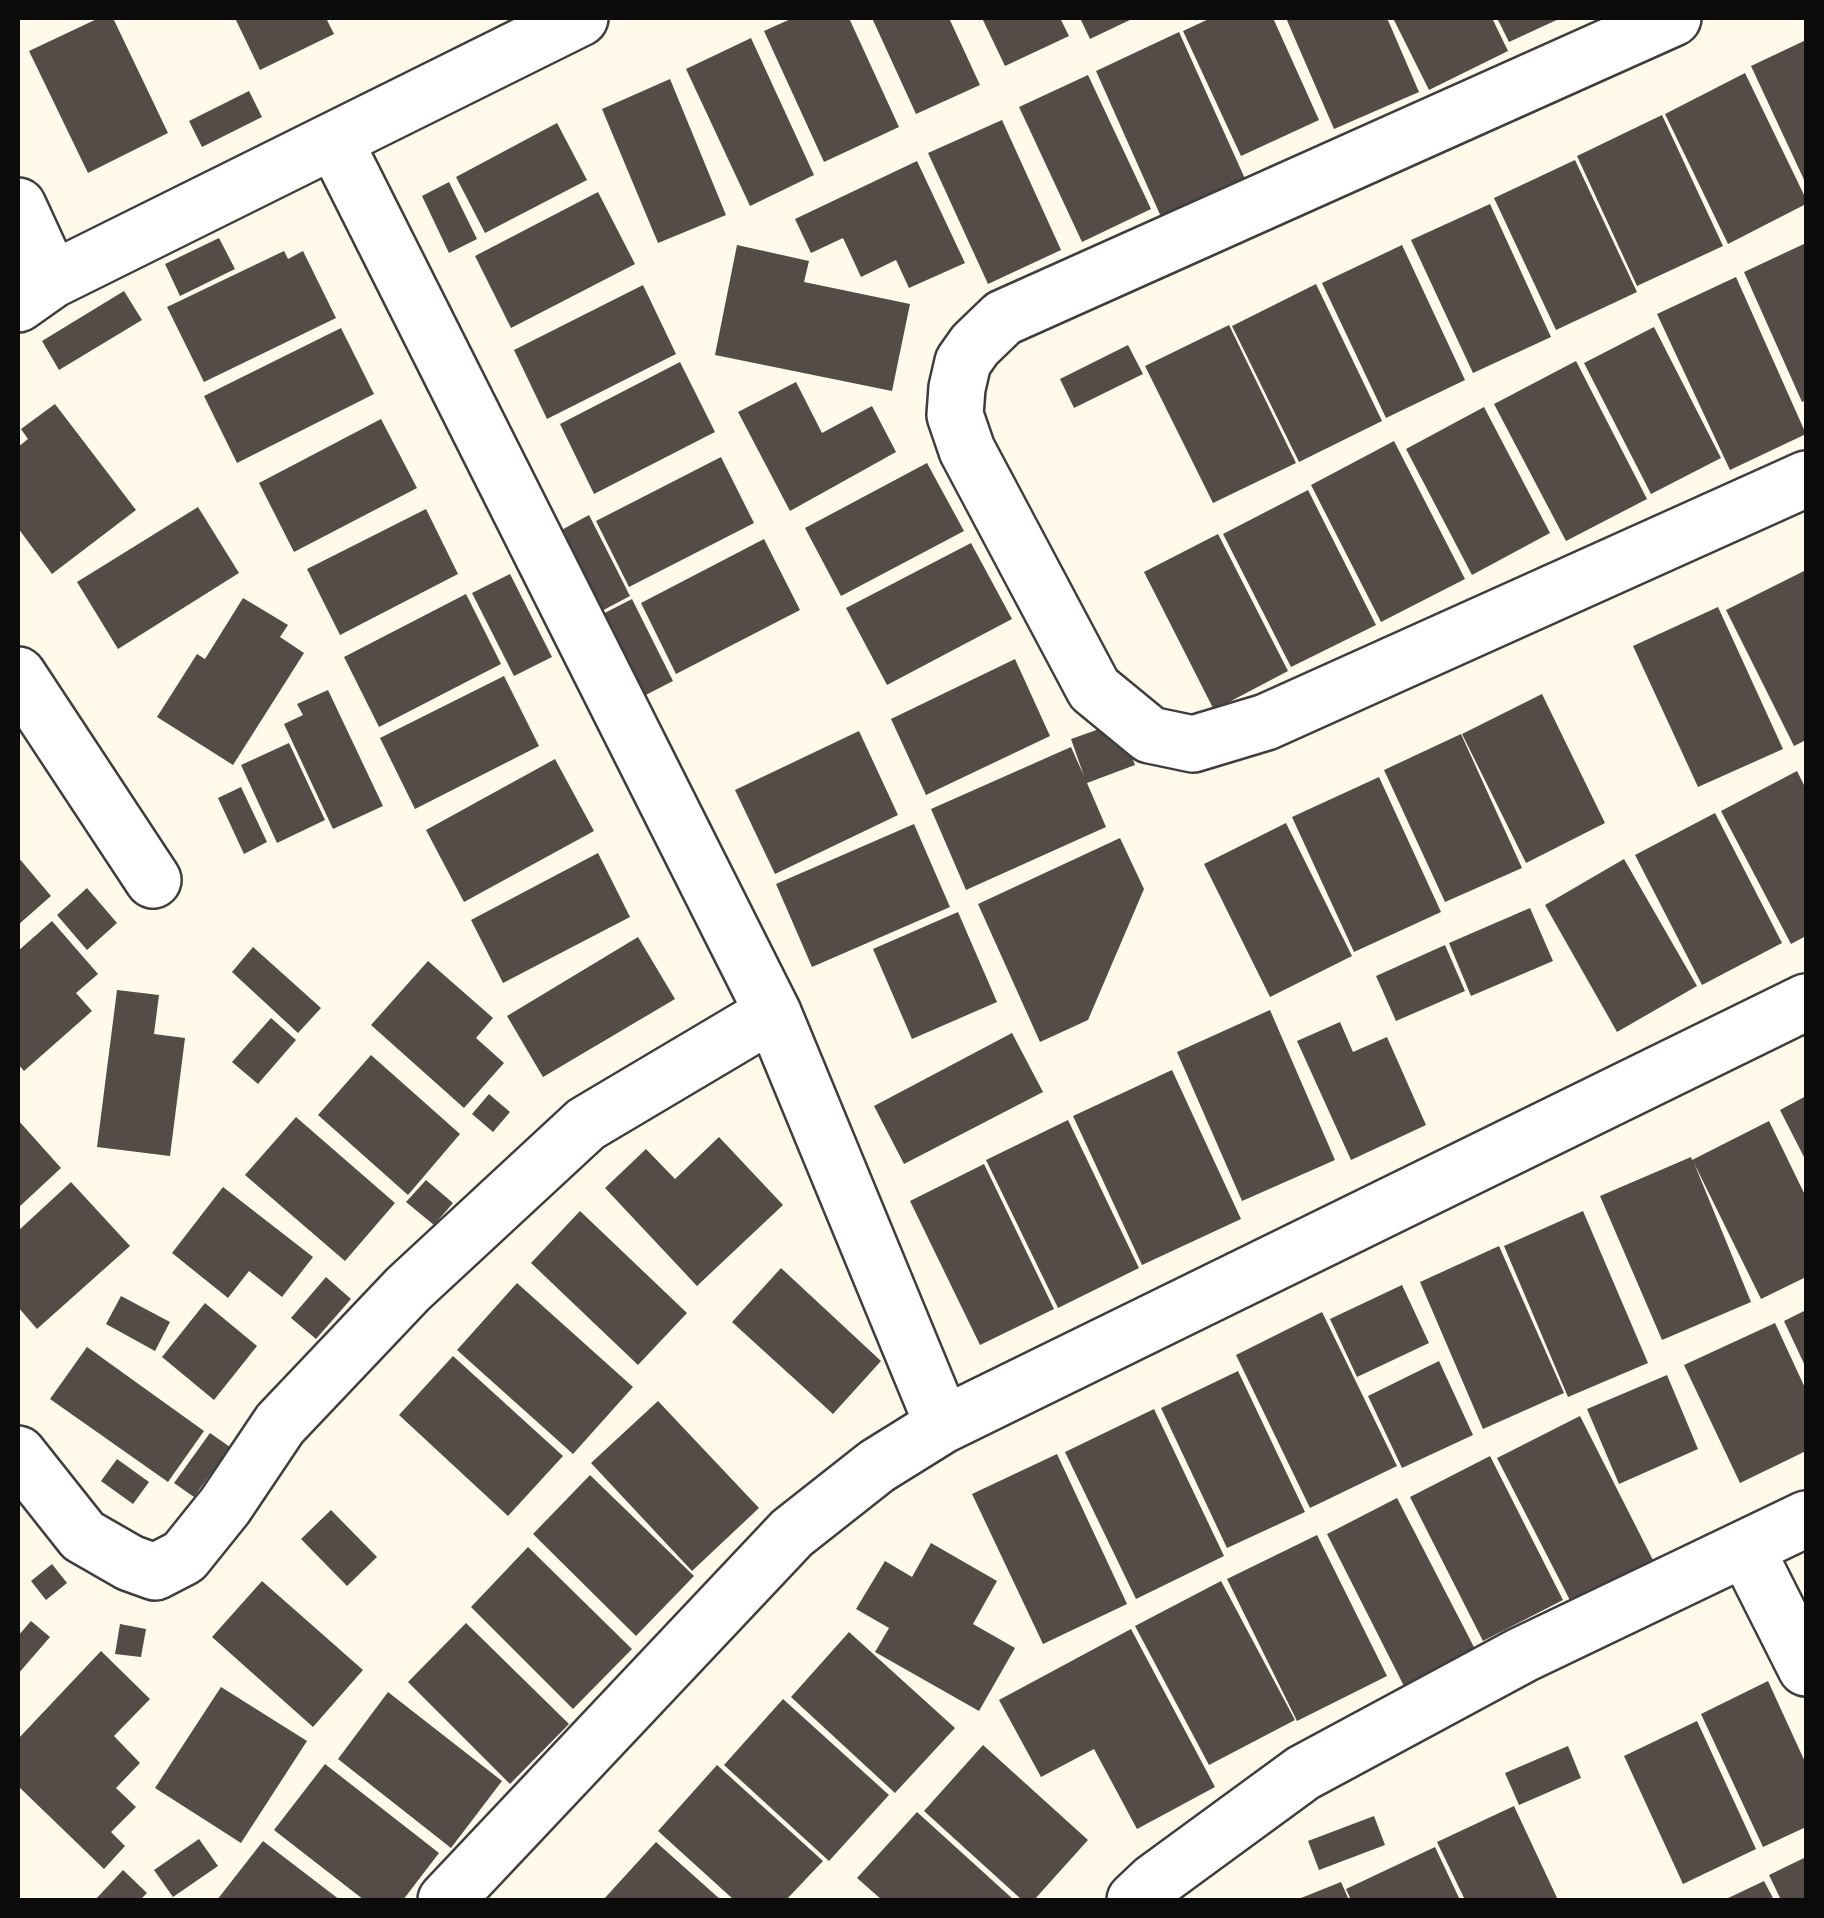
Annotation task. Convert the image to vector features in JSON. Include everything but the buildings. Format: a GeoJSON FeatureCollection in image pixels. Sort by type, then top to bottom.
{"type":"FeatureCollection","features":[{"type":"Feature","properties":{"kind":"street"},"geometry":{"type":"LineString","coordinates":[[18,206],[35,292],[580,18]]}},
{"type":"Feature","properties":{"kind":"street"},"geometry":{"type":"LineString","coordinates":[[1673,18],[1004,318],[963,362],[954,415],[967,450],[1094,689],[1150,735],[1193,744],[1266,722],[1806,478]]}},
{"type":"Feature","properties":{"kind":"street"},"geometry":{"type":"LineString","coordinates":[[334,140],[773,1012],[943,1426]]}},
{"type":"Feature","properties":{"kind":"street"},"geometry":{"type":"LineString","coordinates":[[18,675],[153,880]]}},
{"type":"Feature","properties":{"kind":"street"},"geometry":{"type":"LineString","coordinates":[[446,1900],[792,1534],[877,1466],[943,1426],[1806,1002]]}},
{"type":"Feature","properties":{"kind":"street"},"geometry":{"type":"LineString","coordinates":[[18,1454],[82,1536],[154,1572],[184,1557],[225,1506],[280,1424],[408,1290],[586,1124],[773,1012]]}},
{"type":"Feature","properties":{"kind":"street"},"geometry":{"type":"LineString","coordinates":[[1135,1900],[1303,1773],[1522,1655],[1806,1520]]}},
{"type":"Feature","properties":{"kind":"street"},"geometry":{"type":"LineString","coordinates":[[1746,1549],[1806,1668]]}}]}
